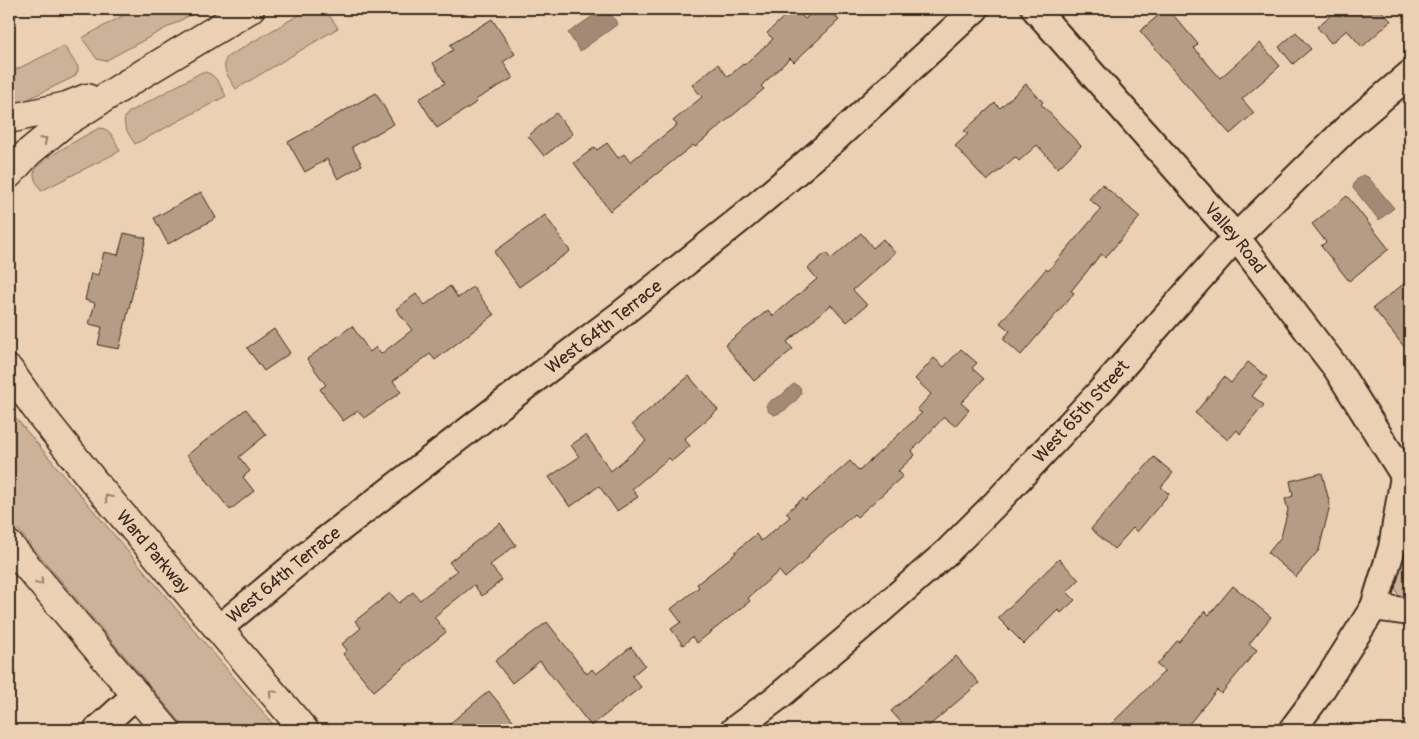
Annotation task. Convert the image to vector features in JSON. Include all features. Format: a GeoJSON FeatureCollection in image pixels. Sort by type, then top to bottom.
{"type":"FeatureCollection","features":[{"type":"Feature","properties":{"kind":"main road"},"geometry":{"type":"LineString","coordinates":[[9,174],[28,153],[63,124],[250,9]]}},
{"type":"Feature","properties":{"kind":"main road"},"geometry":{"type":"LineString","coordinates":[[9,118],[67,106],[139,76]]}},
{"type":"Feature","properties":{"kind":"main road","name":"Ward Parkway"},"geometry":{"type":"LineString","coordinates":[[9,370],[40,414],[95,482],[304,730]]}},
{"type":"Feature","properties":{"kind":"main road"},"geometry":{"type":"LineString","coordinates":[[9,544],[166,730]]}},
{"type":"Feature","properties":{"kind":"street","name":"West 64th Terrace"},"geometry":{"type":"LineString","coordinates":[[218,629],[319,545],[620,315],[743,217],[835,139],[975,9]]}},
{"type":"Feature","properties":{"kind":"street","name":"Valley Road"},"geometry":{"type":"LineString","coordinates":[[1035,9],[1236,237],[1337,369],[1407,480]]}},
{"type":"Feature","properties":{"kind":"street","name":"West 65th Street"},"geometry":{"type":"LineString","coordinates":[[734,730],[785,691],[875,616],[947,552],[996,503],[1099,393],[1236,237],[1349,126],[1410,74]]}},
{"type":"Feature","properties":{"kind":"street"},"geometry":{"type":"LineString","coordinates":[[1292,730],[1318,695],[1374,607],[1392,548],[1407,480]]}},
{"type":"Feature","properties":{"kind":"street"},"geometry":{"type":"LineString","coordinates":[[1374,607],[1410,612]]}},
{"type":"Feature","properties":{"kind":"street"},"geometry":{"type":"LineString","coordinates":[[97,730],[137,694]]}},
{"type":"Feature","properties":{"kind":"shaded area"},"geometry":{"type":"Polygon","coordinates":[[[135,9],[199,9],[105,61],[97,59],[82,38],[135,9]]]}},
{"type":"Feature","properties":{"kind":"shaded area"},"geometry":{"type":"Polygon","coordinates":[[[309,9],[325,9],[338,28],[236,89],[225,69],[227,57],[309,9]]]}},
{"type":"Feature","properties":{"kind":"shaded area"},"geometry":{"type":"Polygon","coordinates":[[[603,9],[607,9],[618,24],[580,51],[568,33],[603,9]]]}},
{"type":"Feature","properties":{"kind":"shaded area"},"geometry":{"type":"Polygon","coordinates":[[[64,46],[78,67],[74,77],[22,102],[9,106],[9,73],[64,46]]]}},
{"type":"Feature","properties":{"kind":"shaded area"},"geometry":{"type":"Polygon","coordinates":[[[202,72],[211,74],[214,77],[226,96],[135,144],[124,121],[128,113],[202,72]]]}},
{"type":"Feature","properties":{"kind":"shaded area"},"geometry":{"type":"Polygon","coordinates":[[[99,128],[110,133],[120,151],[41,191],[34,175],[37,168],[52,155],[99,128]]]}},
{"type":"Feature","properties":{"kind":"shaded area"},"geometry":{"type":"Polygon","coordinates":[[[1363,175],[1368,177],[1394,208],[1379,220],[1353,188],[1356,180],[1363,175]]]}},
{"type":"Feature","properties":{"kind":"shaded area"},"geometry":{"type":"Polygon","coordinates":[[[794,384],[800,387],[801,394],[796,401],[778,414],[774,415],[769,412],[766,406],[768,403],[782,395],[794,384]]]}},
{"type":"Feature","properties":{"kind":"shaded area"},"geometry":{"type":"Polygon","coordinates":[[[9,410],[278,730],[187,730],[9,519],[9,410]]]}},
{"type":"Feature","properties":{"kind":"shaded area"},"geometry":{"type":"Polygon","coordinates":[[[1410,532],[1410,601],[1405,601],[1398,595],[1395,586],[1406,539],[1410,532]]]}},
{"type":"Feature","properties":{"kind":"building"},"geometry":{"type":"Polygon","coordinates":[[[792,9],[795,9],[805,19],[816,9],[829,9],[839,20],[794,62],[790,58],[761,86],[764,89],[695,147],[693,145],[610,211],[574,163],[595,147],[597,150],[607,143],[618,158],[624,154],[630,162],[677,125],[673,121],[702,97],[692,85],[718,64],[728,77],[744,65],[773,39],[767,33],[792,9]]]}},
{"type":"Feature","properties":{"kind":"building"},"geometry":{"type":"Polygon","coordinates":[[[1166,9],[1198,44],[1194,48],[1220,78],[1260,43],[1280,66],[1242,99],[1254,113],[1230,134],[1140,31],[1166,9]]]}},
{"type":"Feature","properties":{"kind":"building"},"geometry":{"type":"Polygon","coordinates":[[[1328,9],[1380,9],[1391,21],[1362,47],[1347,30],[1331,43],[1317,27],[1332,14],[1328,9]]]}},
{"type":"Feature","properties":{"kind":"building"},"geometry":{"type":"Polygon","coordinates":[[[492,19],[515,54],[503,62],[513,78],[475,100],[477,102],[437,128],[419,99],[445,83],[433,63],[453,50],[450,45],[492,19]]]}},
{"type":"Feature","properties":{"kind":"building"},"geometry":{"type":"Polygon","coordinates":[[[1296,32],[1311,49],[1293,64],[1279,47],[1296,32]]]}},
{"type":"Feature","properties":{"kind":"building"},"geometry":{"type":"Polygon","coordinates":[[[1026,84],[1043,102],[1041,104],[1081,146],[1058,168],[1037,145],[1019,161],[1015,157],[987,181],[955,146],[968,134],[964,131],[995,103],[1000,108],[1026,84]]]}},
{"type":"Feature","properties":{"kind":"building"},"geometry":{"type":"Polygon","coordinates":[[[376,93],[394,124],[352,147],[362,165],[338,179],[327,159],[305,172],[288,142],[376,93]]]}},
{"type":"Feature","properties":{"kind":"building"},"geometry":{"type":"Polygon","coordinates":[[[556,113],[573,134],[544,156],[528,136],[556,113]]]}},
{"type":"Feature","properties":{"kind":"building"},"geometry":{"type":"Polygon","coordinates":[[[1102,184],[1140,217],[1105,258],[1101,254],[1071,291],[1074,293],[1021,355],[1003,339],[1010,331],[1000,323],[1101,209],[1089,199],[1102,184]]]}},
{"type":"Feature","properties":{"kind":"building"},"geometry":{"type":"Polygon","coordinates":[[[201,192],[216,218],[168,244],[154,218],[201,192]]]}},
{"type":"Feature","properties":{"kind":"building"},"geometry":{"type":"Polygon","coordinates":[[[1347,196],[1389,249],[1349,281],[1321,246],[1326,242],[1312,224],[1347,196]]]}},
{"type":"Feature","properties":{"kind":"building"},"geometry":{"type":"Polygon","coordinates":[[[545,215],[570,251],[519,287],[494,252],[545,215]]]}},
{"type":"Feature","properties":{"kind":"building"},"geometry":{"type":"Polygon","coordinates":[[[124,233],[146,238],[119,349],[98,345],[102,327],[89,324],[95,303],[85,300],[91,273],[98,275],[104,252],[118,255],[124,233]]]}},
{"type":"Feature","properties":{"kind":"building"},"geometry":{"type":"Polygon","coordinates":[[[861,233],[873,248],[883,239],[895,253],[853,290],[867,305],[847,322],[831,305],[787,342],[793,349],[754,381],[725,345],[768,310],[773,316],[817,279],[808,268],[826,253],[831,259],[861,233]]]}},
{"type":"Feature","properties":{"kind":"building"},"geometry":{"type":"Polygon","coordinates":[[[1410,279],[1410,354],[1373,308],[1410,279]]]}},
{"type":"Feature","properties":{"kind":"building"},"geometry":{"type":"Polygon","coordinates":[[[450,286],[458,298],[473,287],[494,315],[435,360],[430,354],[393,381],[401,392],[364,418],[358,411],[343,421],[320,389],[326,385],[307,359],[352,326],[370,352],[376,347],[381,354],[412,330],[396,309],[416,294],[425,305],[450,286]]]}},
{"type":"Feature","properties":{"kind":"building"},"geometry":{"type":"Polygon","coordinates":[[[274,329],[290,353],[264,371],[247,348],[274,329]]]}},
{"type":"Feature","properties":{"kind":"building"},"geometry":{"type":"Polygon","coordinates":[[[961,349],[977,363],[972,368],[984,379],[961,403],[969,410],[955,426],[944,417],[912,451],[915,455],[898,471],[903,476],[857,517],[854,514],[785,578],[779,571],[748,598],[750,601],[697,643],[692,637],[683,645],[671,629],[681,622],[671,609],[699,587],[697,584],[736,553],[756,534],[761,541],[790,517],[786,513],[803,498],[805,501],[850,461],[859,471],[922,413],[917,410],[931,394],[915,379],[934,358],[944,367],[961,349]]]}},
{"type":"Feature","properties":{"kind":"building"},"geometry":{"type":"Polygon","coordinates":[[[1248,362],[1267,377],[1252,396],[1264,405],[1240,434],[1237,430],[1228,440],[1195,413],[1224,377],[1231,383],[1248,362]]]}},
{"type":"Feature","properties":{"kind":"building"},"geometry":{"type":"Polygon","coordinates":[[[689,376],[718,410],[684,439],[690,446],[672,461],[669,458],[632,489],[638,497],[617,511],[599,486],[570,507],[549,477],[579,457],[571,445],[586,435],[611,471],[646,441],[632,424],[689,376]]]}},
{"type":"Feature","properties":{"kind":"building"},"geometry":{"type":"Polygon","coordinates":[[[246,409],[266,435],[239,457],[250,471],[243,477],[254,491],[230,510],[187,455],[246,409]]]}},
{"type":"Feature","properties":{"kind":"building"},"geometry":{"type":"Polygon","coordinates":[[[1154,457],[1173,473],[1161,487],[1169,494],[1137,532],[1133,528],[1114,549],[1091,529],[1154,457]]]}},
{"type":"Feature","properties":{"kind":"building"},"geometry":{"type":"Polygon","coordinates":[[[1322,473],[1330,505],[1319,550],[1296,577],[1268,553],[1281,537],[1288,510],[1285,499],[1293,496],[1290,481],[1322,473]]]}},
{"type":"Feature","properties":{"kind":"building"},"geometry":{"type":"Polygon","coordinates":[[[500,523],[516,545],[490,565],[502,580],[482,596],[474,585],[434,617],[446,632],[374,691],[343,654],[347,650],[342,644],[361,628],[355,621],[390,593],[399,603],[413,592],[420,600],[457,571],[449,562],[500,523]]]}},
{"type":"Feature","properties":{"kind":"building"},"geometry":{"type":"Polygon","coordinates":[[[1059,559],[1079,580],[1067,592],[1075,600],[1061,613],[1058,610],[1024,644],[998,618],[1059,559]]]}},
{"type":"Feature","properties":{"kind":"building"},"geometry":{"type":"Polygon","coordinates":[[[1233,586],[1271,617],[1249,644],[1257,650],[1221,694],[1217,690],[1184,730],[1105,730],[1165,671],[1157,665],[1205,611],[1209,615],[1233,586]]]}},
{"type":"Feature","properties":{"kind":"building"},"geometry":{"type":"Polygon","coordinates":[[[547,622],[587,674],[592,669],[596,674],[631,647],[645,665],[632,676],[641,687],[591,726],[540,661],[512,683],[495,661],[547,622]]]}},
{"type":"Feature","properties":{"kind":"building"},"geometry":{"type":"Polygon","coordinates":[[[956,656],[979,683],[924,730],[908,730],[891,711],[956,656]]]}},
{"type":"Feature","properties":{"kind":"building"},"geometry":{"type":"Polygon","coordinates":[[[489,691],[521,730],[442,730],[489,691]]]}}]}
